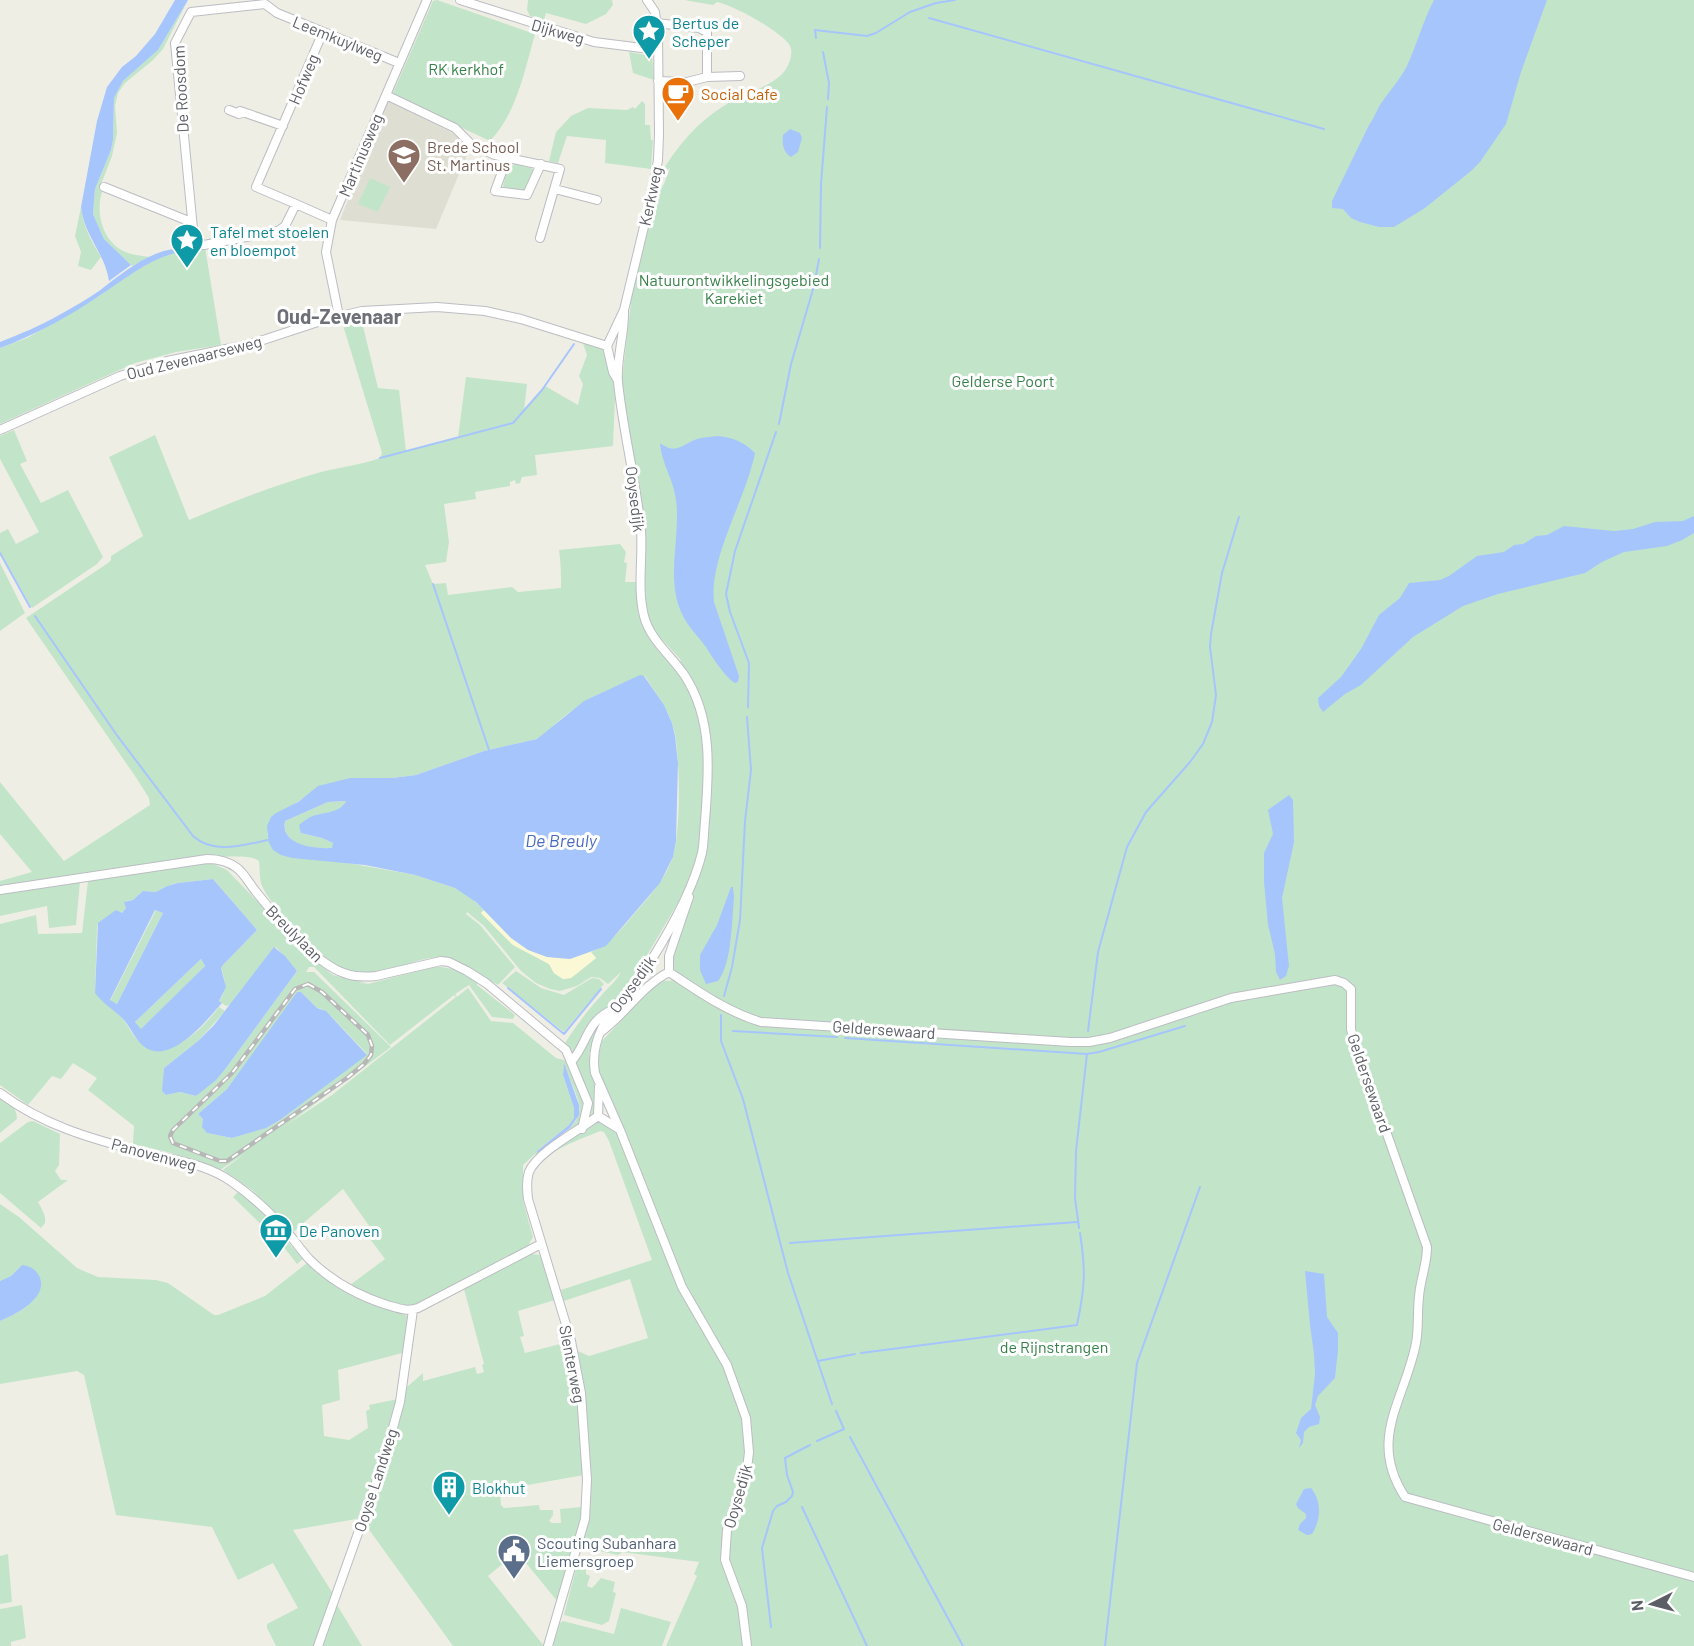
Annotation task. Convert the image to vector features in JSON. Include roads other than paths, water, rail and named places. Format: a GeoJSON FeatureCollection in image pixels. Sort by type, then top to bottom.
{"type":"FeatureCollection","features":[{"type":"Feature","properties":{"kind":"street","name":"Martinusweg"},"geometry":{"type":"LineString","coordinates":[[339,316],[326,252],[332,220],[427,0]]}},
{"type":"Feature","properties":{"kind":"street","name":"Dijkweg"},"geometry":{"type":"LineString","coordinates":[[460,0],[594,42],[658,50]]}},
{"type":"Feature","properties":{"kind":"street","name":"Kerkweg"},"geometry":{"type":"LineString","coordinates":[[624,310],[658,160],[657,23],[647,0]]}},
{"type":"Feature","properties":{"kind":"street","name":"De Roosdom"},"geometry":{"type":"LineString","coordinates":[[277,13],[265,4],[191,12],[175,43],[194,240],[200,244],[278,231],[285,226],[296,204]]}},
{"type":"Feature","properties":{"kind":"street","name":"Leemkuylweg"},"geometry":{"type":"LineString","coordinates":[[277,13],[399,63]]}},
{"type":"Feature","properties":{"kind":"street"},"geometry":{"type":"LineString","coordinates":[[657,23],[699,28],[707,32],[707,77]]}},
{"type":"Feature","properties":{"kind":"street","name":"Hofweg"},"geometry":{"type":"LineString","coordinates":[[323,32],[256,187],[332,220]]}},
{"type":"Feature","properties":{"kind":"street"},"geometry":{"type":"LineString","coordinates":[[658,81],[687,82],[707,77],[740,76]]}},
{"type":"Feature","properties":{"kind":"street"},"geometry":{"type":"LineString","coordinates":[[386,95],[454,128],[472,145],[495,155],[560,169],[540,238]]}},
{"type":"Feature","properties":{"kind":"street","name":"Hofweg"},"geometry":{"type":"LineString","coordinates":[[228,110],[239,114],[240,111],[283,126]]}},
{"type":"Feature","properties":{"kind":"street"},"geometry":{"type":"LineString","coordinates":[[507,158],[495,191],[527,195],[541,164]]}},
{"type":"Feature","properties":{"kind":"street"},"geometry":{"type":"LineString","coordinates":[[104,188],[191,222]]}},
{"type":"Feature","properties":{"kind":"street"},"geometry":{"type":"LineString","coordinates":[[555,189],[597,200]]}},
{"type":"Feature","properties":{"kind":"street","name":"Oud Zevenaarseweg"},"geometry":{"type":"LineString","coordinates":[[0,430],[120,376],[167,361],[250,344],[339,316],[376,310],[437,307],[485,310],[607,346]]}},
{"type":"Feature","properties":{"kind":"street"},"geometry":{"type":"LineString","coordinates":[[618,380],[613,372],[607,346],[624,310]]}},
{"type":"Feature","properties":{"kind":"street","name":"Ooysedijk"},"geometry":{"type":"LineString","coordinates":[[624,310],[625,323],[618,380],[639,512],[644,617],[656,640],[686,677],[695,695],[706,730],[708,767],[702,851],[689,890],[651,960],[613,1010],[599,1033],[593,1053],[595,1073],[621,1130],[682,1287],[727,1365],[746,1418],[749,1452],[747,1469],[727,1530],[725,1560],[742,1606],[747,1646]]}},
{"type":"Feature","properties":{"kind":"street","name":"Breulylaan"},"geometry":{"type":"LineString","coordinates":[[0,890],[207,859],[227,862],[239,869],[275,915],[329,966],[345,974],[365,977],[434,962],[449,962],[486,983],[560,1044],[572,1061],[588,1103],[582,1129]]}},
{"type":"Feature","properties":{"kind":"street"},"geometry":{"type":"LineString","coordinates":[[599,1033],[612,1024],[654,981],[669,972],[669,956],[688,901],[689,890]]}},
{"type":"Feature","properties":{"kind":"street","name":"Geldersewaard"},"geometry":{"type":"LineString","coordinates":[[669,972],[724,1007],[761,1022],[1070,1042],[1089,1042],[1110,1038],[1231,998],[1324,982],[1344,983],[1351,989],[1353,1038],[1427,1247],[1427,1261],[1419,1298],[1416,1345],[1389,1426],[1388,1446],[1397,1485],[1405,1497],[1416,1501],[1694,1577]]}},
{"type":"Feature","properties":{"kind":"street"},"geometry":{"type":"LineString","coordinates":[[572,1061],[578,1054],[591,1027],[604,1014],[613,1010]]}},
{"type":"Feature","properties":{"kind":"street"},"geometry":{"type":"LineString","coordinates":[[599,1083],[598,1116],[621,1130]]}},
{"type":"Feature","properties":{"kind":"street","name":"Panovenweg"},"geometry":{"type":"LineString","coordinates":[[0,1093],[30,1114],[56,1127],[142,1152],[193,1163],[229,1180],[268,1212],[309,1258],[344,1286],[369,1299],[399,1309],[412,1310]]}},
{"type":"Feature","properties":{"kind":"street","name":"Slenterweg"},"geometry":{"type":"LineString","coordinates":[[548,1646],[585,1519],[587,1480],[581,1393],[571,1341],[528,1199],[528,1174],[539,1158],[598,1116]]}},
{"type":"Feature","properties":{"kind":"street"},"geometry":{"type":"LineString","coordinates":[[412,1310],[541,1244]]}},
{"type":"Feature","properties":{"kind":"street","name":"Ooyse Landweg"},"geometry":{"type":"LineString","coordinates":[[318,1646],[385,1457],[400,1402],[412,1310]]}},
{"type":"Feature","properties":{"kind":"water"},"geometry":{"type":"Polygon","coordinates":[[[175,0],[188,0],[158,50],[123,81],[114,98],[113,140],[95,189],[93,214],[104,239],[131,265],[109,281],[107,271],[86,227],[81,207],[97,121],[107,87],[122,67],[136,56],[155,34],[175,0]]]}},
{"type":"Feature","properties":{"kind":"water"},"geometry":{"type":"Polygon","coordinates":[[[1434,0],[1547,0],[1521,72],[1506,124],[1480,162],[1425,208],[1394,227],[1379,227],[1360,222],[1351,218],[1343,209],[1332,208],[1332,201],[1380,105],[1407,66],[1434,0]]]}},
{"type":"Feature","properties":{"kind":"water"},"geometry":{"type":"Polygon","coordinates":[[[790,129],[800,133],[802,138],[798,152],[791,157],[785,150],[783,142],[783,135],[790,129]]]}},
{"type":"Feature","properties":{"kind":"water"},"geometry":{"type":"Polygon","coordinates":[[[185,248],[184,251],[160,258],[139,269],[51,325],[0,348],[0,342],[74,307],[139,262],[161,252],[185,248]]]}},
{"type":"Feature","properties":{"kind":"water"},"geometry":{"type":"Polygon","coordinates":[[[718,436],[738,441],[755,453],[722,547],[714,585],[714,602],[739,676],[738,682],[735,683],[723,672],[687,623],[677,600],[674,572],[676,500],[660,443],[672,449],[698,439],[718,436]]]}},
{"type":"Feature","properties":{"kind":"water"},"geometry":{"type":"Polygon","coordinates":[[[1694,516],[1694,533],[1667,546],[1624,552],[1585,573],[1498,594],[1463,606],[1413,637],[1361,685],[1345,694],[1323,712],[1319,706],[1318,698],[1341,677],[1361,649],[1379,615],[1400,598],[1409,583],[1440,580],[1477,556],[1504,552],[1514,545],[1523,544],[1536,536],[1547,535],[1564,526],[1614,531],[1633,529],[1655,522],[1683,521],[1694,516]]]}},
{"type":"Feature","properties":{"kind":"water","name":"De Breuly"},"geometry":{"type":"Polygon","coordinates":[[[640,675],[644,676],[664,705],[672,723],[678,763],[676,841],[673,857],[660,883],[606,946],[570,959],[547,957],[528,950],[511,938],[476,902],[455,888],[415,875],[365,865],[292,858],[273,850],[269,843],[267,826],[271,817],[298,802],[318,786],[350,778],[392,778],[416,775],[484,751],[537,739],[584,701],[640,675]],[[346,801],[328,802],[285,821],[285,829],[293,840],[300,844],[316,848],[332,848],[333,843],[301,833],[299,825],[312,816],[333,811],[346,801]]]}},
{"type":"Feature","properties":{"kind":"water"},"geometry":{"type":"Polygon","coordinates":[[[1289,795],[1293,800],[1294,842],[1282,898],[1289,966],[1286,976],[1280,980],[1276,972],[1275,954],[1268,925],[1264,853],[1273,834],[1268,810],[1289,795]]]}},
{"type":"Feature","properties":{"kind":"water"},"geometry":{"type":"Polygon","coordinates":[[[213,879],[257,930],[221,968],[226,987],[219,1001],[222,1003],[188,1038],[167,1050],[156,1051],[142,1045],[122,1018],[95,993],[98,923],[116,910],[122,913],[126,908],[124,902],[133,900],[143,891],[156,892],[178,883],[213,879]],[[155,910],[110,1000],[117,1004],[163,913],[155,910]],[[201,959],[135,1022],[141,1029],[205,966],[201,959]]]}},
{"type":"Feature","properties":{"kind":"water"},"geometry":{"type":"Polygon","coordinates":[[[731,887],[733,887],[734,897],[726,964],[718,981],[706,984],[700,970],[700,955],[717,925],[731,887]]]}},
{"type":"Feature","properties":{"kind":"water"},"geometry":{"type":"Polygon","coordinates":[[[274,947],[297,971],[216,1080],[196,1096],[180,1092],[166,1095],[162,1091],[164,1068],[214,1025],[274,947]]]}},
{"type":"Feature","properties":{"kind":"water"},"geometry":{"type":"Polygon","coordinates":[[[297,992],[301,992],[317,1008],[326,1011],[367,1055],[266,1128],[232,1138],[207,1133],[202,1127],[203,1119],[198,1114],[227,1089],[297,992]]]}},
{"type":"Feature","properties":{"kind":"water"},"geometry":{"type":"Polygon","coordinates":[[[564,1063],[579,1105],[579,1115],[570,1128],[538,1153],[537,1151],[569,1125],[574,1118],[574,1108],[563,1075],[564,1063]]]}},
{"type":"Feature","properties":{"kind":"water"},"geometry":{"type":"Polygon","coordinates":[[[22,1265],[35,1270],[38,1274],[41,1282],[40,1290],[30,1304],[0,1321],[0,1281],[11,1276],[22,1265]]]}},
{"type":"Feature","properties":{"kind":"water"},"geometry":{"type":"Polygon","coordinates":[[[1305,1271],[1324,1274],[1327,1317],[1338,1333],[1338,1350],[1335,1378],[1318,1396],[1315,1405],[1320,1417],[1319,1424],[1309,1427],[1304,1432],[1303,1443],[1299,1448],[1301,1440],[1296,1433],[1301,1418],[1311,1409],[1315,1374],[1305,1271]]]}},
{"type":"Feature","properties":{"kind":"water"},"geometry":{"type":"Polygon","coordinates":[[[1311,1488],[1319,1505],[1319,1517],[1312,1534],[1307,1535],[1298,1530],[1306,1514],[1296,1504],[1304,1489],[1311,1488]]]}},
{"type":"Feature","properties":{"kind":"waterway"},"geometry":{"type":"LineString","coordinates":[[816,38],[815,30],[867,36],[910,12],[936,3],[955,0]]}},
{"type":"Feature","properties":{"kind":"waterway"},"geometry":{"type":"LineString","coordinates":[[929,18],[1324,129]]}},
{"type":"Feature","properties":{"kind":"waterway"},"geometry":{"type":"LineString","coordinates":[[823,52],[829,83],[828,99]]}},
{"type":"Feature","properties":{"kind":"waterway"},"geometry":{"type":"LineString","coordinates":[[820,248],[821,184],[827,107]]}},
{"type":"Feature","properties":{"kind":"waterway"},"geometry":{"type":"LineString","coordinates":[[779,424],[791,364],[814,286],[819,259]]}},
{"type":"Feature","properties":{"kind":"waterway"},"geometry":{"type":"LineString","coordinates":[[380,458],[513,423],[542,390],[574,344]]}},
{"type":"Feature","properties":{"kind":"waterway"},"geometry":{"type":"LineString","coordinates":[[748,707],[749,663],[730,612],[726,594],[735,551],[776,432]]}},
{"type":"Feature","properties":{"kind":"waterway"},"geometry":{"type":"LineString","coordinates":[[1088,1031],[1098,952],[1127,847],[1146,812],[1203,744],[1212,722],[1216,695],[1210,647],[1211,634],[1222,573],[1239,517]]}},
{"type":"Feature","properties":{"kind":"waterway"},"geometry":{"type":"LineString","coordinates":[[0,553],[30,607]]}},
{"type":"Feature","properties":{"kind":"waterway"},"geometry":{"type":"LineString","coordinates":[[433,584],[489,750]]}},
{"type":"Feature","properties":{"kind":"waterway"},"geometry":{"type":"LineString","coordinates":[[35,616],[116,734],[193,836],[201,842],[219,847],[239,846],[268,840]]}},
{"type":"Feature","properties":{"kind":"waterway"},"geometry":{"type":"LineString","coordinates":[[724,996],[732,967],[740,920],[745,821],[751,770],[747,717]]}},
{"type":"Feature","properties":{"kind":"waterway"},"geometry":{"type":"LineString","coordinates":[[508,988],[564,1034],[601,989]]}},
{"type":"Feature","properties":{"kind":"waterway"},"geometry":{"type":"LineString","coordinates":[[721,1015],[721,1041],[743,1099],[788,1273],[832,1404]]}},
{"type":"Feature","properties":{"kind":"waterway"},"geometry":{"type":"LineString","coordinates":[[1087,1054],[1185,1026]]}},
{"type":"Feature","properties":{"kind":"waterway"},"geometry":{"type":"LineString","coordinates":[[733,1031],[837,1037]]}},
{"type":"Feature","properties":{"kind":"waterway"},"geometry":{"type":"LineString","coordinates":[[845,1038],[1087,1054],[1076,1151],[1075,1198],[1079,1228]]}},
{"type":"Feature","properties":{"kind":"waterway"},"geometry":{"type":"LineString","coordinates":[[1105,1646],[1137,1363],[1200,1187]]}},
{"type":"Feature","properties":{"kind":"waterway"},"geometry":{"type":"LineString","coordinates":[[790,1243],[1077,1222]]}},
{"type":"Feature","properties":{"kind":"waterway"},"geometry":{"type":"LineString","coordinates":[[861,1353],[1077,1325],[1084,1279],[1080,1233]]}},
{"type":"Feature","properties":{"kind":"waterway"},"geometry":{"type":"LineString","coordinates":[[818,1361],[855,1354]]}},
{"type":"Feature","properties":{"kind":"waterway"},"geometry":{"type":"LineString","coordinates":[[817,1441],[844,1429],[836,1411]]}},
{"type":"Feature","properties":{"kind":"waterway"},"geometry":{"type":"LineString","coordinates":[[850,1437],[963,1646]]}},
{"type":"Feature","properties":{"kind":"waterway"},"geometry":{"type":"LineString","coordinates":[[771,1627],[762,1548],[773,1511],[792,1496],[785,1458],[810,1445]]}},
{"type":"Feature","properties":{"kind":"waterway"},"geometry":{"type":"LineString","coordinates":[[802,1507],[867,1646]]}},
{"type":"Feature","properties":{"kind":"railway"},"geometry":{"type":"LineString","coordinates":[[308,984],[322,992],[368,1035],[372,1046],[371,1055],[364,1064],[227,1161],[220,1161],[173,1143],[170,1136],[173,1130],[232,1073],[295,989],[308,984]]}},
{"type":"Feature","properties":{"kind":"place","name":"Bertus de Scheper"},"geometry":{"type":"Point","coordinates":[649,60]}},
{"type":"Feature","properties":{"kind":"place","name":"Social Cafe"},"geometry":{"type":"Point","coordinates":[678,122]}},
{"type":"Feature","properties":{"kind":"place","name":"Brede School St. Martinus"},"geometry":{"type":"Point","coordinates":[404,184]}},
{"type":"Feature","properties":{"kind":"place","name":"Tafel met stoelen en bloempot"},"geometry":{"type":"Point","coordinates":[187,269]}},
{"type":"Feature","properties":{"kind":"place","name":"De Panoven"},"geometry":{"type":"Point","coordinates":[276,1259]}},
{"type":"Feature","properties":{"kind":"place","name":"Blokhut"},"geometry":{"type":"Point","coordinates":[449,1516]}},
{"type":"Feature","properties":{"kind":"place","name":"Scouting Subanhara Liemersgroep"},"geometry":{"type":"Point","coordinates":[514,1580]}},
{"type":"Feature","properties":{"kind":"district","name":"Oud-Zevenaar"},"geometry":{"type":"Point","coordinates":[339,316]}},
{"type":"Feature","properties":{"kind":"park label","name":"RK kerkhof"},"geometry":{"type":"Point","coordinates":[466,68]}},
{"type":"Feature","properties":{"kind":"park label","name":"Natuurontwikkelingsgebied Karekiet"},"geometry":{"type":"Point","coordinates":[734,288]}},
{"type":"Feature","properties":{"kind":"park label","name":"Gelderse Poort"},"geometry":{"type":"Point","coordinates":[1003,380]}},
{"type":"Feature","properties":{"kind":"park label","name":"de Rijnstrangen"},"geometry":{"type":"Point","coordinates":[1054,1346]}}]}
